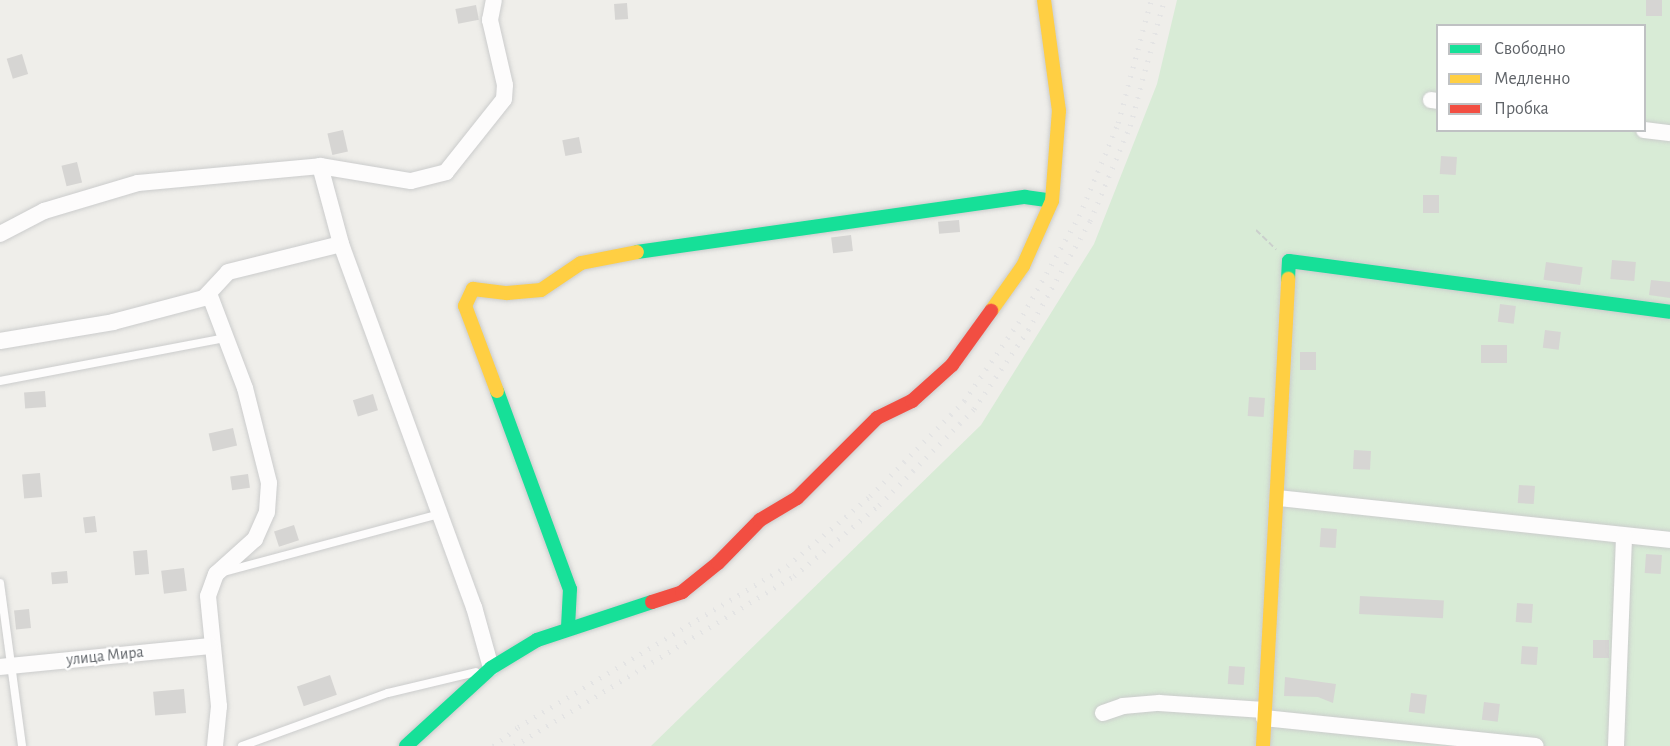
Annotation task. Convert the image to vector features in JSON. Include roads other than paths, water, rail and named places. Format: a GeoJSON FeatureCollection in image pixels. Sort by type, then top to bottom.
{"type":"FeatureCollection","features":[{"type":"Feature","properties":{"kind":"street"},"geometry":{"type":"LineString","coordinates":[[0,234],[44,211],[138,183],[320,166],[411,181],[446,172],[459,160],[504,99],[505,85],[490,20],[494,0]]}},
{"type":"Feature","properties":{"kind":"street"},"geometry":{"type":"LineString","coordinates":[[406,746],[491,668],[537,639],[568,626],[682,592],[718,563],[760,520],[797,498],[877,418],[912,401],[952,365],[1023,266],[1052,201],[1059,111],[1044,0]]}},
{"type":"Feature","properties":{"kind":"street"},"geometry":{"type":"LineString","coordinates":[[1646,130],[1670,133]]}},
{"type":"Feature","properties":{"kind":"street"},"geometry":{"type":"LineString","coordinates":[[320,166],[341,244],[439,514],[491,668]]}},
{"type":"Feature","properties":{"kind":"street"},"geometry":{"type":"LineString","coordinates":[[568,626],[570,589],[465,306],[473,289],[507,293],[541,290],[581,263],[685,242],[1025,197],[1052,201]]}},
{"type":"Feature","properties":{"kind":"street"},"geometry":{"type":"LineString","coordinates":[[215,746],[219,706],[210,646],[208,596],[216,574],[255,539],[268,501],[269,483],[245,388],[210,296],[218,280],[228,272],[341,244]]}},
{"type":"Feature","properties":{"kind":"street"},"geometry":{"type":"LineString","coordinates":[[1263,746],[1289,261],[1670,312]]}},
{"type":"Feature","properties":{"kind":"street"},"geometry":{"type":"LineString","coordinates":[[0,340],[112,322],[210,296]]}},
{"type":"Feature","properties":{"kind":"street"},"geometry":{"type":"LineString","coordinates":[[1278,498],[1670,540]]}},
{"type":"Feature","properties":{"kind":"street"},"geometry":{"type":"LineString","coordinates":[[1616,746],[1624,536]]}},
{"type":"Feature","properties":{"kind":"street","name":"улица Мира"},"geometry":{"type":"LineString","coordinates":[[5,667],[210,646]]}},
{"type":"Feature","properties":{"kind":"street"},"geometry":{"type":"LineString","coordinates":[[1102,713],[1123,706],[1159,703],[1536,746]]}},
{"type":"Feature","properties":{"kind":"lane"},"geometry":{"type":"LineString","coordinates":[[0,381],[226,338]]}},
{"type":"Feature","properties":{"kind":"lane"},"geometry":{"type":"LineString","coordinates":[[216,574],[439,514]]}},
{"type":"Feature","properties":{"kind":"lane"},"geometry":{"type":"LineString","coordinates":[[0,583],[5,667],[22,746]]}},
{"type":"Feature","properties":{"kind":"lane"},"geometry":{"type":"LineString","coordinates":[[242,746],[388,693],[491,668]]}},
{"type":"Feature","properties":{"kind":"railway"},"geometry":{"type":"LineString","coordinates":[[493,746],[518,727],[787,566],[870,496],[964,401],[1018,323],[1079,216],[1118,123],[1151,0]]}},
{"type":"Feature","properties":{"kind":"railway"},"geometry":{"type":"LineString","coordinates":[[514,746],[794,576],[879,505],[974,409],[1028,330],[1090,221],[1130,126],[1164,0]]}}]}
